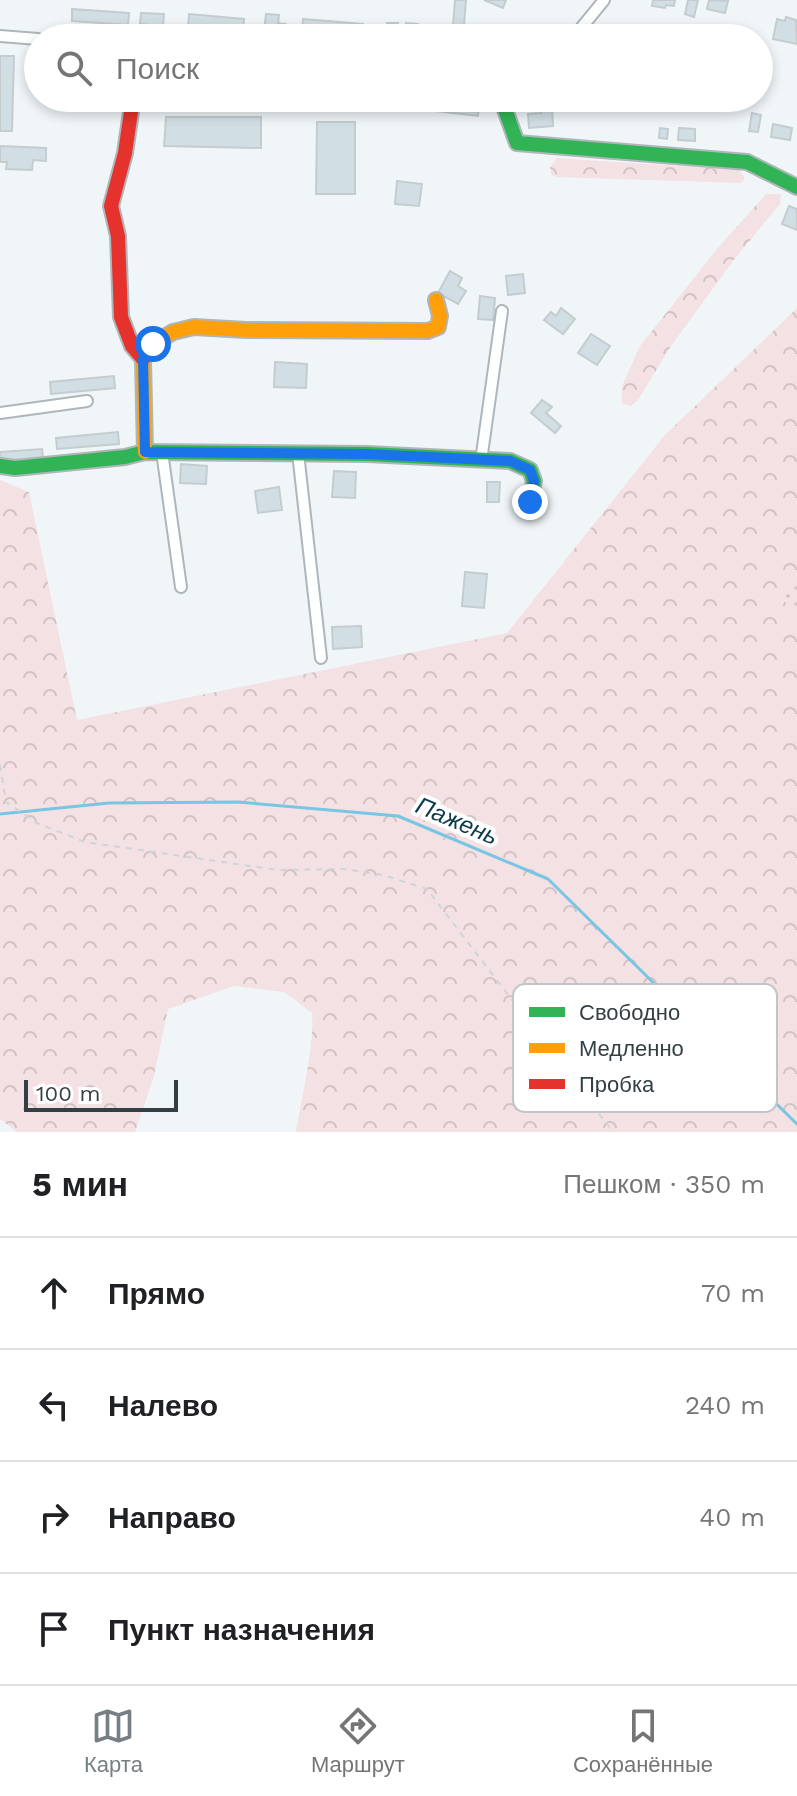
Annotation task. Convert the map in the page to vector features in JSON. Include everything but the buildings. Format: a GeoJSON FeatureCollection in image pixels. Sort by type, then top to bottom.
{"type":"FeatureCollection","features":[{"type":"Feature","properties":{"kind":"street"},"geometry":{"type":"LineString","coordinates":[[584,24],[604,0]]}},
{"type":"Feature","properties":{"kind":"street"},"geometry":{"type":"LineString","coordinates":[[0,36],[24,38]]}},
{"type":"Feature","properties":{"kind":"street"},"geometry":{"type":"LineString","coordinates":[[131,112],[125,153],[112,192],[110,209],[118,237],[118,292],[125,331],[133,350],[143,359]]}},
{"type":"Feature","properties":{"kind":"street"},"geometry":{"type":"LineString","coordinates":[[506,112],[517,143],[747,162],[797,187]]}},
{"type":"Feature","properties":{"kind":"street"},"geometry":{"type":"LineString","coordinates":[[145,452],[143,359],[153,344],[173,332],[194,327],[428,331],[438,327],[440,316],[436,300]]}},
{"type":"Feature","properties":{"kind":"street"},"geometry":{"type":"LineString","coordinates":[[481,461],[502,311]]}},
{"type":"Feature","properties":{"kind":"street"},"geometry":{"type":"LineString","coordinates":[[0,413],[87,401]]}},
{"type":"Feature","properties":{"kind":"street"},"geometry":{"type":"LineString","coordinates":[[0,466],[15,468],[125,457],[145,452],[367,454],[510,461],[530,470],[534,481],[530,502]]}},
{"type":"Feature","properties":{"kind":"street"},"geometry":{"type":"LineString","coordinates":[[162,452],[181,587]]}},
{"type":"Feature","properties":{"kind":"street"},"geometry":{"type":"LineString","coordinates":[[298,453],[321,658]]}},
{"type":"Feature","properties":{"kind":"path"},"geometry":{"type":"LineString","coordinates":[[0,765],[6,802],[37,823],[85,842],[278,870],[344,869],[383,875],[427,889],[513,1001]]}},
{"type":"Feature","properties":{"kind":"path"},"geometry":{"type":"LineString","coordinates":[[598,1112],[613,1132]]}},
{"type":"Feature","properties":{"kind":"green space"},"geometry":{"type":"Polygon","coordinates":[[[557,158],[739,170],[745,178],[741,183],[555,177],[550,167],[557,158]]]}},
{"type":"Feature","properties":{"kind":"green space"},"geometry":{"type":"Polygon","coordinates":[[[766,194],[781,194],[780,204],[733,261],[671,346],[638,400],[631,406],[622,404],[622,386],[640,346],[717,249],[766,194]]]}},
{"type":"Feature","properties":{"kind":"green space"},"geometry":{"type":"Polygon","coordinates":[[[797,308],[797,582],[779,598],[797,609],[797,1132],[296,1132],[309,1057],[312,1013],[284,992],[234,986],[168,1009],[154,1076],[135,1132],[17,1132],[0,1119],[0,480],[29,492],[77,720],[507,633],[665,435],[797,308]]]}},
{"type":"Feature","properties":{"kind":"green space"},"geometry":{"type":"Polygon","coordinates":[[[797,582],[797,609],[779,598],[797,582]]]}},
{"type":"Feature","properties":{"kind":"waterway","name":"Пажень"},"geometry":{"type":"LineString","coordinates":[[0,814],[109,803],[238,802],[398,816],[548,879],[655,984]]}},
{"type":"Feature","properties":{"kind":"waterway","name":"Пажень"},"geometry":{"type":"LineString","coordinates":[[777,1104],[797,1124]]}},
{"type":"Feature","properties":{"kind":"traffic: fast"},"geometry":{"type":"LineString","coordinates":[[506,112],[517,143],[747,162],[797,187]]}},
{"type":"Feature","properties":{"kind":"traffic: fast"},"geometry":{"type":"LineString","coordinates":[[0,466],[15,468],[125,457],[145,452],[367,454],[510,461],[530,470],[534,481],[530,502]]}},
{"type":"Feature","properties":{"kind":"traffic: slow"},"geometry":{"type":"LineString","coordinates":[[145,452],[143,359],[153,344],[173,332],[194,327],[428,331],[438,327],[440,316],[436,300]]}},
{"type":"Feature","properties":{"kind":"traffic: jam"},"geometry":{"type":"LineString","coordinates":[[131,112],[125,153],[111,206],[118,236],[121,317],[132,346],[143,359]]}},
{"type":"Feature","properties":{"kind":"route"},"geometry":{"type":"LineString","coordinates":[[153,344],[143,359],[145,452],[367,454],[510,461],[530,470],[534,481],[530,502]]}}]}
